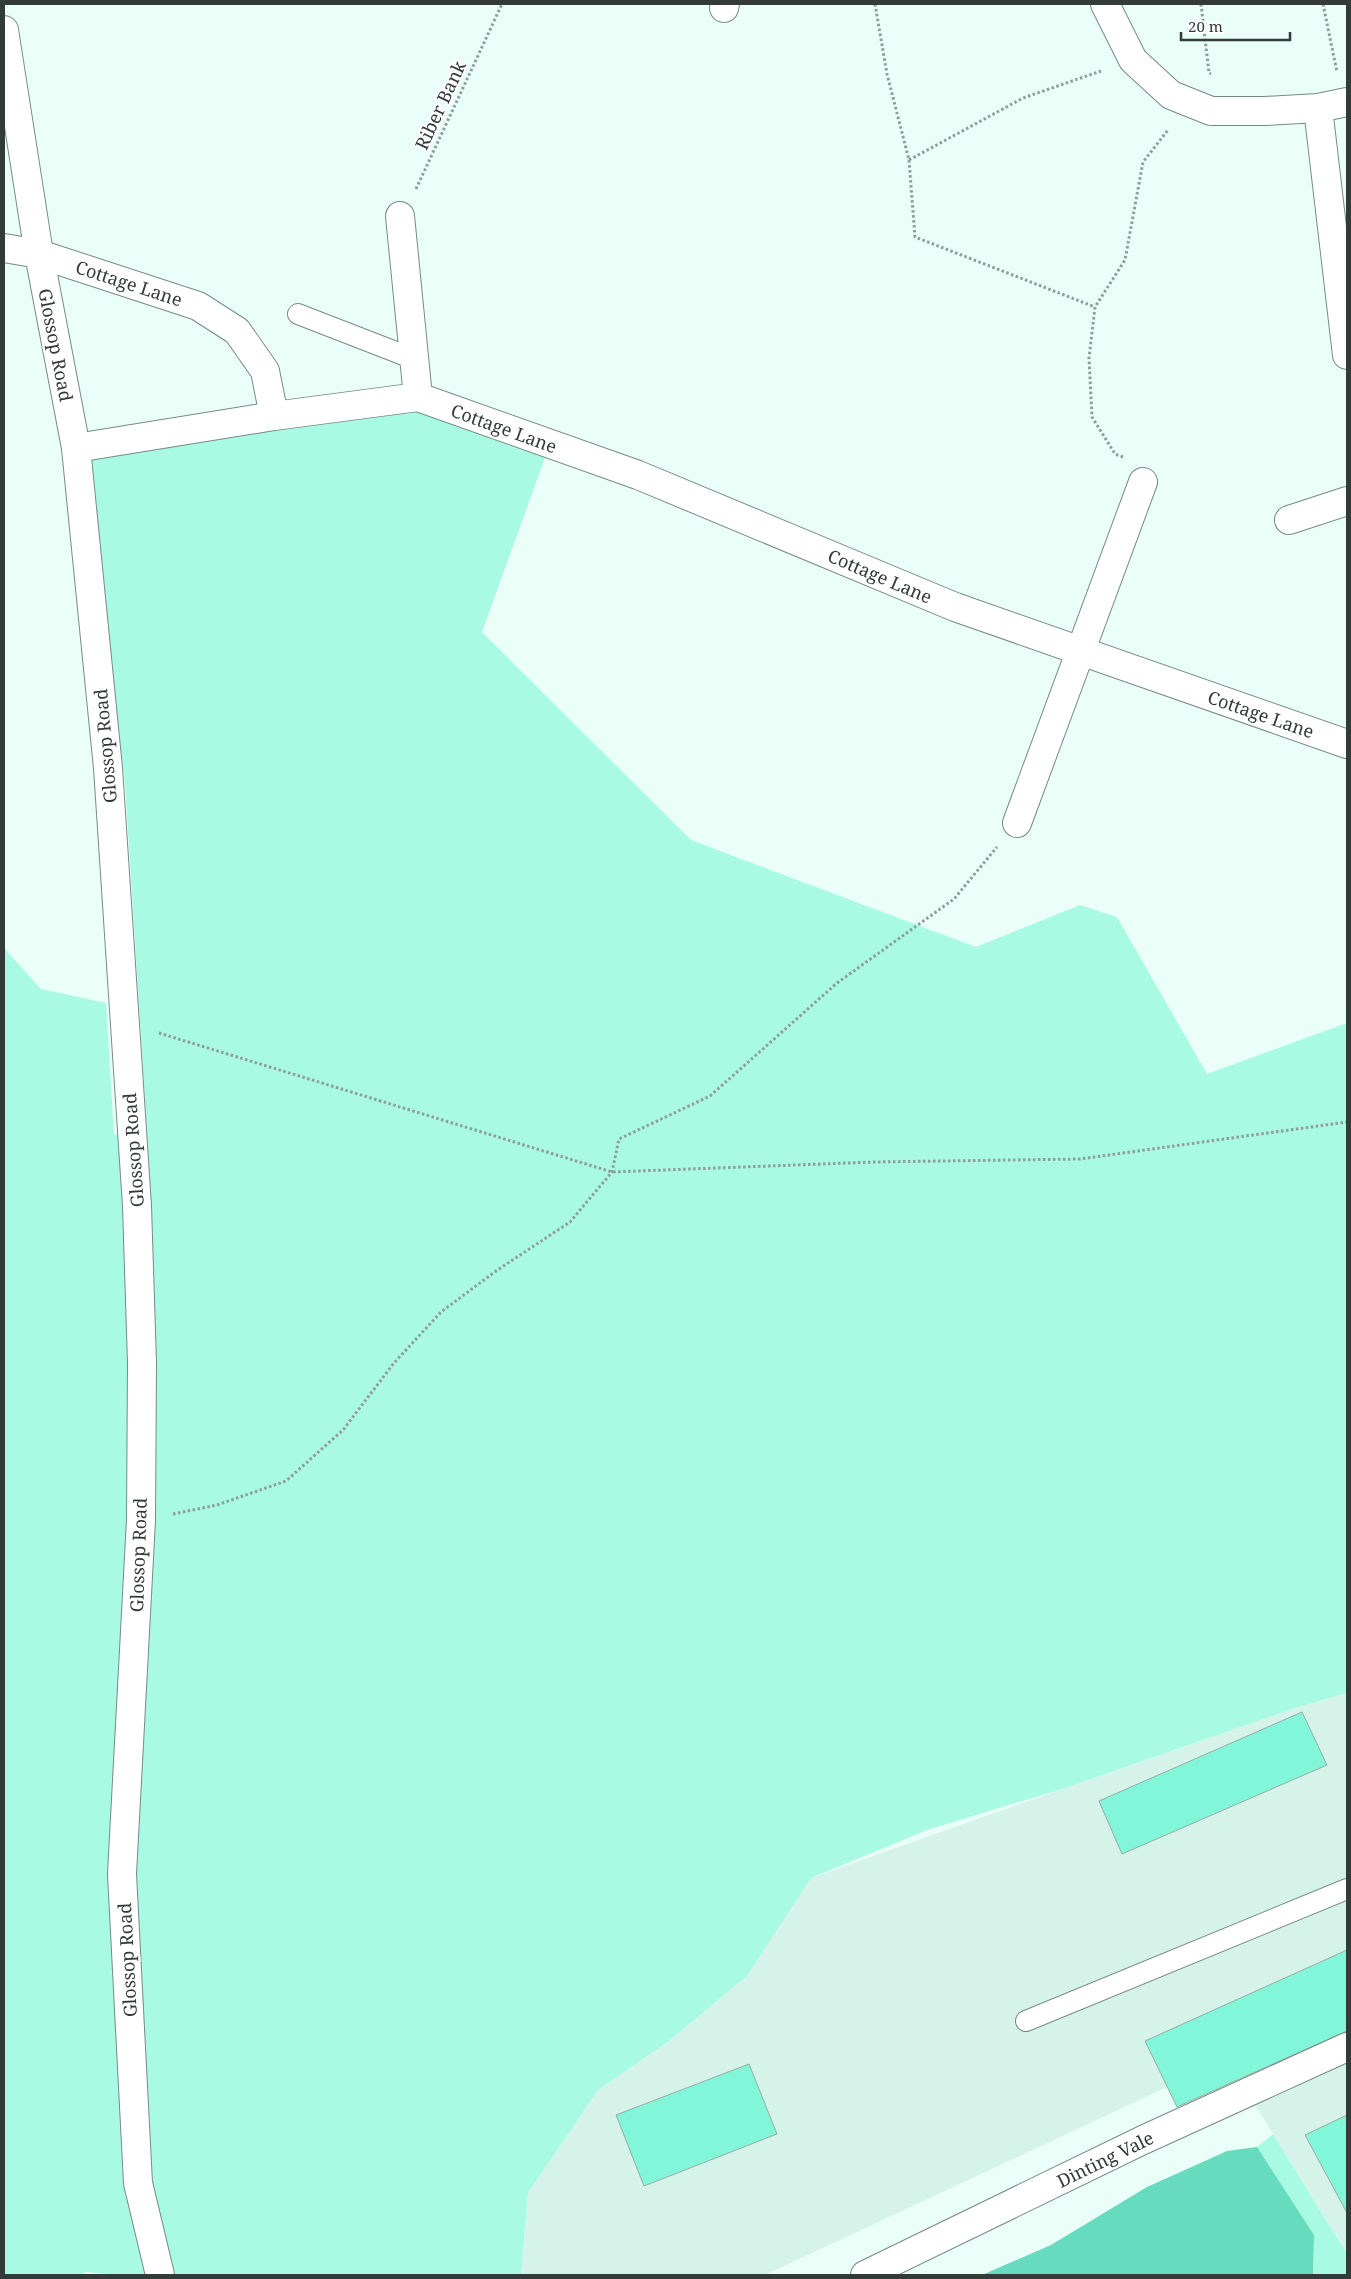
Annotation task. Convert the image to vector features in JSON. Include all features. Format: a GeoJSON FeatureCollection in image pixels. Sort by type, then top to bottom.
{"type":"FeatureCollection","features":[{"type":"Feature","properties":{"kind":"street"},"geometry":{"type":"LineString","coordinates":[[1105,4],[1133,60],[1170,95],[1211,111],[1265,111],[1318,108],[1347,102]]}},
{"type":"Feature","properties":{"kind":"street","name":"Glossop Road"},"geometry":{"type":"LineString","coordinates":[[4,30],[39,254],[76,448],[108,768],[137,1206],[142,1353],[141,1520],[122,1874],[138,2183],[160,2275]]}},
{"type":"Feature","properties":{"kind":"street"},"geometry":{"type":"LineString","coordinates":[[1318,108],[1347,355]]}},
{"type":"Feature","properties":{"kind":"street"},"geometry":{"type":"LineString","coordinates":[[400,216],[418,397]]}},
{"type":"Feature","properties":{"kind":"street","name":"Cottage Lane"},"geometry":{"type":"LineString","coordinates":[[4,248],[39,254],[198,306],[237,331],[265,370],[274,416]]}},
{"type":"Feature","properties":{"kind":"street","name":"Cottage Lane"},"geometry":{"type":"LineString","coordinates":[[76,448],[274,416],[418,397],[638,476],[955,607],[1347,744]]}},
{"type":"Feature","properties":{"kind":"street"},"geometry":{"type":"LineString","coordinates":[[1017,823],[1143,482]]}},
{"type":"Feature","properties":{"kind":"street"},"geometry":{"type":"LineString","coordinates":[[1289,520],[1347,501]]}},
{"type":"Feature","properties":{"kind":"street","name":"Dinting Vale"},"geometry":{"type":"LineString","coordinates":[[865,2275],[1143,2140],[1347,2046]]}},
{"type":"Feature","properties":{"kind":"lane"},"geometry":{"type":"LineString","coordinates":[[298,314],[414,359]]}},
{"type":"Feature","properties":{"kind":"lane"},"geometry":{"type":"LineString","coordinates":[[1026,2020],[1347,1889]]}},
{"type":"Feature","properties":{"kind":"path","name":"Riber Bank"},"geometry":{"type":"LineString","coordinates":[[400,216],[412,198],[502,4]]}},
{"type":"Feature","properties":{"kind":"path"},"geometry":{"type":"LineString","coordinates":[[875,4],[887,74],[909,160],[915,236],[1095,307]]}},
{"type":"Feature","properties":{"kind":"path"},"geometry":{"type":"LineString","coordinates":[[1201,4],[1209,73],[1218,76]]}},
{"type":"Feature","properties":{"kind":"path"},"geometry":{"type":"LineString","coordinates":[[1323,4],[1338,76],[1347,102]]}},
{"type":"Feature","properties":{"kind":"path"},"geometry":{"type":"LineString","coordinates":[[909,160],[1023,98],[1133,60]]}},
{"type":"Feature","properties":{"kind":"path"},"geometry":{"type":"LineString","coordinates":[[1143,482],[1147,466],[1115,454],[1092,417],[1089,358],[1095,307],[1125,260],[1143,162],[1190,102]]}},
{"type":"Feature","properties":{"kind":"path"},"geometry":{"type":"LineString","coordinates":[[141,1520],[217,1505],[286,1481],[343,1430],[394,1363],[441,1312],[496,1270],[570,1222],[612,1172],[619,1139],[710,1096],[837,983],[954,898],[1017,823]]}},
{"type":"Feature","properties":{"kind":"path"},"geometry":{"type":"LineString","coordinates":[[125,1022],[612,1172],[874,1162],[1080,1159],[1347,1122]]}},
{"type":"Feature","properties":{"kind":"shaded area"},"geometry":{"type":"Polygon","coordinates":[[[421,408],[546,455],[482,632],[691,840],[976,947],[1080,905],[1117,917],[1207,1074],[1347,1023],[1347,1693],[1298,1707],[1062,1789],[927,1830],[811,1878],[747,1976],[669,2041],[598,2090],[528,2193],[521,2275],[123,2275],[86,2272],[78,2275],[4,2275],[4,948],[41,989],[106,1003],[114,1135],[147,1131],[125,783],[87,455],[421,408]]]}},
{"type":"Feature","properties":{"kind":"shaded area"},"geometry":{"type":"Polygon","coordinates":[[[1347,1693],[1347,2254],[1227,2059],[765,2275],[521,2275],[528,2193],[598,2090],[669,2041],[747,1976],[811,1878],[1298,1707],[1347,1693]]]}},
{"type":"Feature","properties":{"kind":"shaded area"},"geometry":{"type":"Polygon","coordinates":[[[1273,2134],[1347,2254],[1347,2275],[1313,2275],[1314,2235],[1257,2147],[1273,2134]]]}},
{"type":"Feature","properties":{"kind":"shaded area"},"geometry":{"type":"Polygon","coordinates":[[[1257,2147],[1314,2235],[1313,2275],[982,2275],[1051,2245],[1147,2187],[1227,2151],[1257,2147]]]}},
{"type":"Feature","properties":{"kind":"building"},"geometry":{"type":"Polygon","coordinates":[[[1302,1712],[1327,1765],[1122,1854],[1099,1801],[1302,1712]]]}},
{"type":"Feature","properties":{"kind":"building"},"geometry":{"type":"Polygon","coordinates":[[[1347,1950],[1347,2031],[1177,2107],[1145,2041],[1347,1950]]]}},
{"type":"Feature","properties":{"kind":"building"},"geometry":{"type":"Polygon","coordinates":[[[749,2064],[777,2134],[644,2186],[616,2115],[749,2064]]]}},
{"type":"Feature","properties":{"kind":"building"},"geometry":{"type":"Polygon","coordinates":[[[1347,2115],[1347,2213],[1305,2135],[1347,2115]]]}}]}
